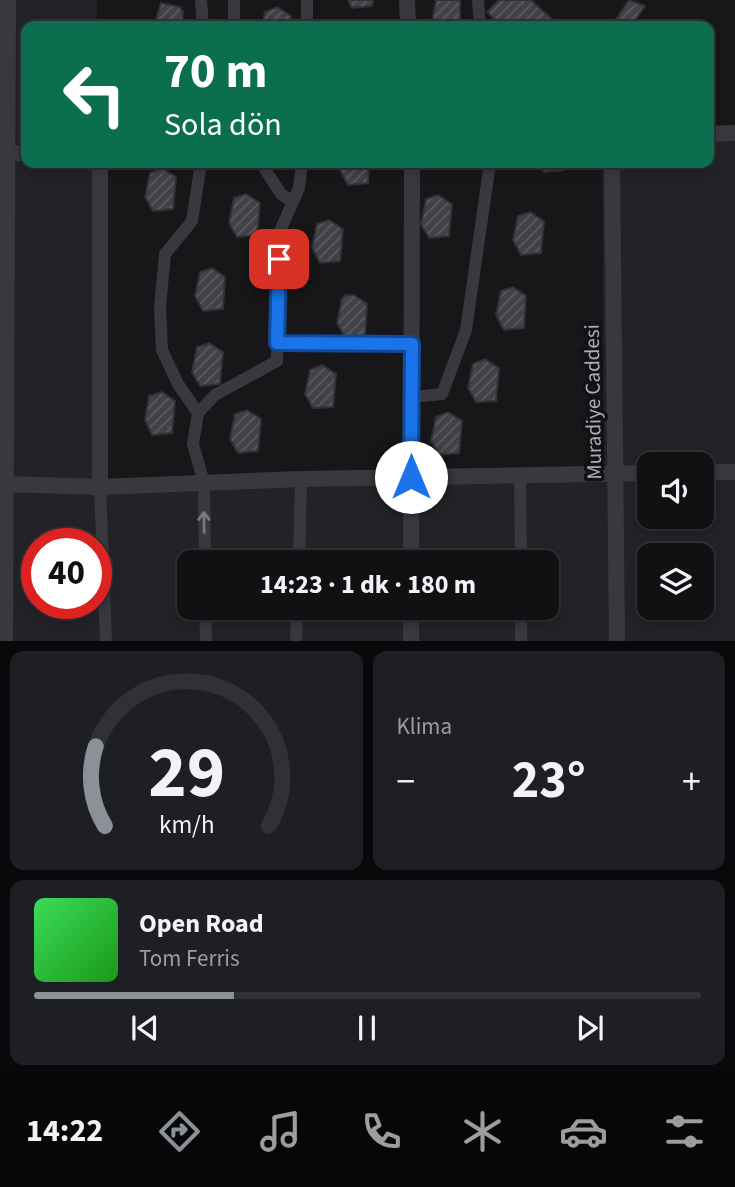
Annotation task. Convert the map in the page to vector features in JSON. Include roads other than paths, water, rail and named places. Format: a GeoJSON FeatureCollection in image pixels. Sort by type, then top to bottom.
{"type":"FeatureCollection","features":[{"type":"Feature","properties":{"kind":"street"},"geometry":{"type":"LineString","coordinates":[[201,0],[203,21]]}},
{"type":"Feature","properties":{"kind":"street"},"geometry":{"type":"LineString","coordinates":[[234,0],[234,21]]}},
{"type":"Feature","properties":{"kind":"street"},"geometry":{"type":"LineString","coordinates":[[307,0],[307,21]]}},
{"type":"Feature","properties":{"kind":"street"},"geometry":{"type":"LineString","coordinates":[[407,0],[408,21]]}},
{"type":"Feature","properties":{"kind":"street"},"geometry":{"type":"LineString","coordinates":[[478,0],[480,21]]}},
{"type":"Feature","properties":{"kind":"street"},"geometry":{"type":"LineString","coordinates":[[5,9],[4,125],[8,153],[3,484],[5,641]]}},
{"type":"Feature","properties":{"kind":"street"},"geometry":{"type":"LineString","coordinates":[[714,134],[735,133]]}},
{"type":"Feature","properties":{"kind":"street"},"geometry":{"type":"LineString","coordinates":[[8,153],[21,153]]}},
{"type":"Feature","properties":{"kind":"street"},"geometry":{"type":"LineString","coordinates":[[100,168],[100,487],[106,641]]}},
{"type":"Feature","properties":{"kind":"street"},"geometry":{"type":"LineString","coordinates":[[198,413],[178,384],[162,350],[160,307],[165,254],[192,221],[200,168]]}},
{"type":"Feature","properties":{"kind":"street"},"geometry":{"type":"LineString","coordinates":[[264,168],[281,194],[293,202]]}},
{"type":"Feature","properties":{"kind":"street"},"geometry":{"type":"LineString","coordinates":[[205,550],[204,483],[193,444],[198,413],[215,395],[276,361],[280,232],[299,188],[301,168]]}},
{"type":"Feature","properties":{"kind":"street"},"geometry":{"type":"LineString","coordinates":[[411,550],[412,168]]}},
{"type":"Feature","properties":{"kind":"street"},"geometry":{"type":"LineString","coordinates":[[412,397],[442,394],[466,330],[489,168]]}},
{"type":"Feature","properties":{"kind":"street","name":"Muradiye Caddesi"},"geometry":{"type":"LineString","coordinates":[[612,168],[617,641]]}},
{"type":"Feature","properties":{"kind":"street"},"geometry":{"type":"LineString","coordinates":[[277,343],[412,344]]}},
{"type":"Feature","properties":{"kind":"street"},"geometry":{"type":"LineString","coordinates":[[714,472],[735,472]]}},
{"type":"Feature","properties":{"kind":"street"},"geometry":{"type":"LineString","coordinates":[[3,484],[100,487],[301,479],[637,473]]}},
{"type":"Feature","properties":{"kind":"street"},"geometry":{"type":"LineString","coordinates":[[520,475],[521,550]]}},
{"type":"Feature","properties":{"kind":"street"},"geometry":{"type":"LineString","coordinates":[[299,550],[301,479]]}},
{"type":"Feature","properties":{"kind":"street"},"geometry":{"type":"LineString","coordinates":[[205,620],[206,641]]}},
{"type":"Feature","properties":{"kind":"street"},"geometry":{"type":"LineString","coordinates":[[296,641],[297,620]]}},
{"type":"Feature","properties":{"kind":"street"},"geometry":{"type":"LineString","coordinates":[[411,620],[411,641]]}},
{"type":"Feature","properties":{"kind":"street"},"geometry":{"type":"LineString","coordinates":[[521,620],[521,641]]}}]}
